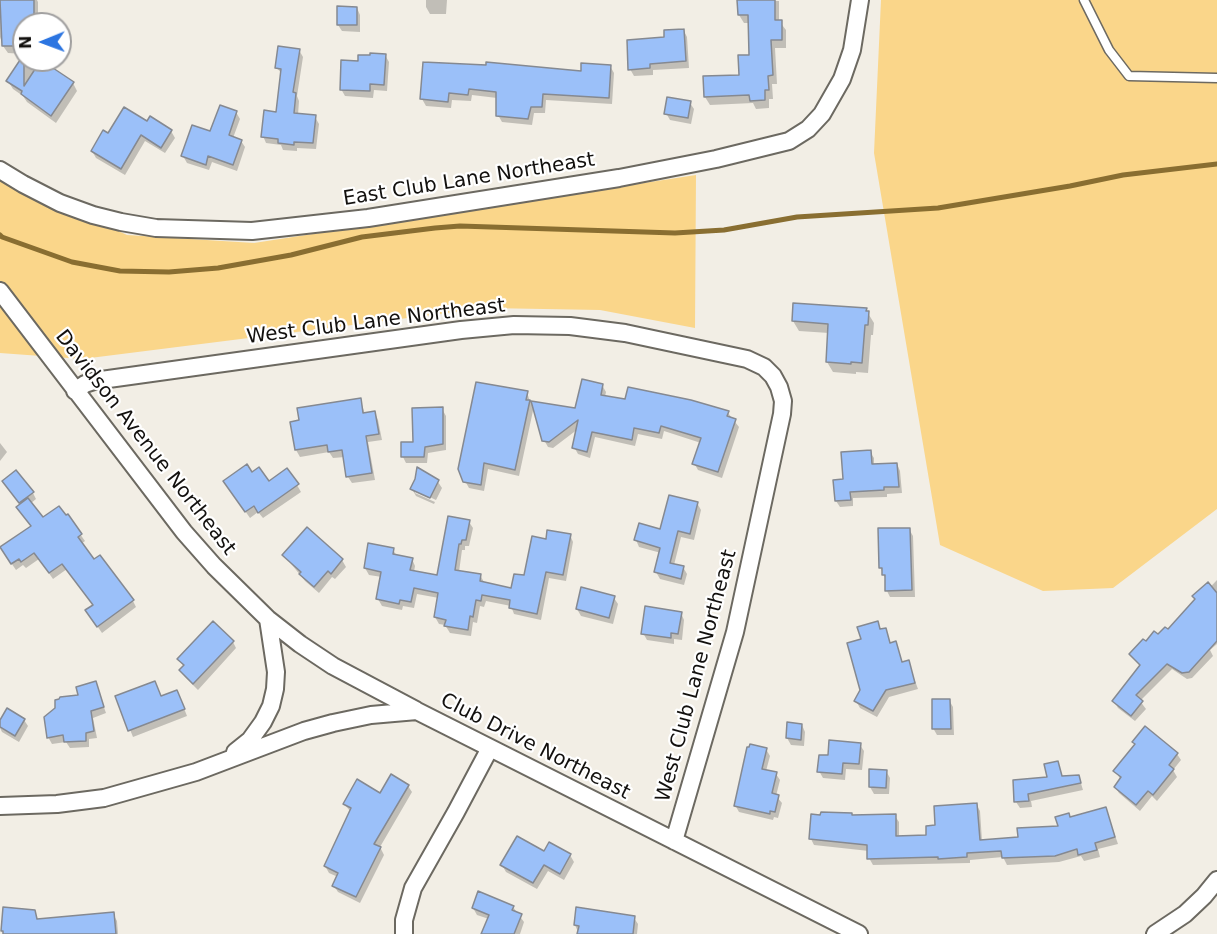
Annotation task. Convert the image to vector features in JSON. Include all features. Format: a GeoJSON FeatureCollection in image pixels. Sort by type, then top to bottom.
{"type":"FeatureCollection","features":[{"type":"Feature","properties":{"kind":"street","name":"East Club Lane Northeast"},"geometry":{"type":"LineString","coordinates":[[0,170],[60,203],[121,222],[156,228],[252,231],[368,218],[619,178],[717,159],[789,141],[808,129],[822,114],[842,79],[852,50],[860,0]]}},
{"type":"Feature","properties":{"kind":"street","name":"Davidson Avenue Northeast"},"geometry":{"type":"LineString","coordinates":[[0,291],[184,532],[214,566],[268,619],[333,666],[417,711]]}},
{"type":"Feature","properties":{"kind":"street","name":"West Club Lane Northeast"},"geometry":{"type":"LineString","coordinates":[[75,391],[94,381],[514,325],[570,326],[625,333],[747,359],[764,367],[779,387],[783,401],[782,414],[735,632],[674,841]]}},
{"type":"Feature","properties":{"kind":"street"},"geometry":{"type":"LineString","coordinates":[[217,764],[250,740],[271,706],[276,672],[268,619]]}},
{"type":"Feature","properties":{"kind":"street","name":"Club Drive Northeast"},"geometry":{"type":"LineString","coordinates":[[0,806],[57,804],[104,798],[196,772],[304,731],[371,715],[417,711],[859,934]]}},
{"type":"Feature","properties":{"kind":"street"},"geometry":{"type":"LineString","coordinates":[[404,934],[404,920],[413,888],[490,747]]}},
{"type":"Feature","properties":{"kind":"street"},"geometry":{"type":"LineString","coordinates":[[1155,934],[1185,914],[1217,880]]}},
{"type":"Feature","properties":{"kind":"lane"},"geometry":{"type":"LineString","coordinates":[[1084,0],[1109,50],[1129,76],[1217,78]]}},
{"type":"Feature","properties":{"kind":"shaded area"},"geometry":{"type":"Polygon","coordinates":[[[881,0],[1217,0],[1217,509],[1113,588],[1043,591],[940,545],[874,153],[881,0]]]}},
{"type":"Feature","properties":{"kind":"shaded area"},"geometry":{"type":"Polygon","coordinates":[[[696,175],[695,328],[600,310],[487,308],[82,359],[0,353],[0,176],[127,235],[254,243],[696,175]]]}},
{"type":"Feature","properties":{"kind":"building"},"geometry":{"type":"Polygon","coordinates":[[[0,0],[34,0],[34,12],[12,12],[12,46],[2,46],[0,0]]]}},
{"type":"Feature","properties":{"kind":"building"},"geometry":{"type":"Polygon","coordinates":[[[737,0],[775,0],[775,20],[782,20],[782,40],[771,40],[773,75],[768,76],[769,90],[765,90],[765,100],[750,101],[749,95],[704,97],[703,76],[739,75],[738,55],[749,55],[748,15],[738,15],[737,0]]]}},
{"type":"Feature","properties":{"kind":"building"},"geometry":{"type":"Polygon","coordinates":[[[337,6],[357,7],[357,25],[337,25],[337,6]]]}},
{"type":"Feature","properties":{"kind":"building"},"geometry":{"type":"Polygon","coordinates":[[[684,29],[686,61],[650,64],[650,68],[628,70],[627,40],[664,37],[664,30],[684,29]]]}},
{"type":"Feature","properties":{"kind":"building"},"geometry":{"type":"Polygon","coordinates":[[[278,46],[300,49],[293,92],[296,93],[294,113],[316,115],[313,143],[294,142],[294,145],[278,143],[278,139],[261,137],[264,110],[276,112],[281,69],[275,68],[278,46]]]}},
{"type":"Feature","properties":{"kind":"building"},"geometry":{"type":"Polygon","coordinates":[[[370,53],[386,54],[384,85],[370,84],[370,91],[340,90],[341,60],[358,61],[358,55],[370,55],[370,53]]]}},
{"type":"Feature","properties":{"kind":"building"},"geometry":{"type":"Polygon","coordinates":[[[423,62],[486,65],[486,62],[581,71],[581,63],[611,65],[609,98],[543,94],[542,107],[531,107],[528,119],[496,116],[496,92],[469,89],[468,95],[449,93],[448,102],[420,99],[423,62]]]}},
{"type":"Feature","properties":{"kind":"building"},"geometry":{"type":"Polygon","coordinates":[[[12,72],[24,72],[24,86],[33,72],[59,72],[74,82],[51,116],[21,94],[22,91],[6,81],[12,72]]]}},
{"type":"Feature","properties":{"kind":"building"},"geometry":{"type":"Polygon","coordinates":[[[667,97],[691,101],[688,118],[664,114],[667,97]]]}},
{"type":"Feature","properties":{"kind":"building"},"geometry":{"type":"Polygon","coordinates":[[[220,105],[237,111],[229,135],[242,140],[233,165],[208,156],[206,165],[181,156],[192,125],[210,131],[220,105]]]}},
{"type":"Feature","properties":{"kind":"building"},"geometry":{"type":"Polygon","coordinates":[[[124,107],[147,121],[150,116],[172,130],[161,148],[141,135],[121,169],[91,151],[103,130],[108,133],[124,107]]]}},
{"type":"Feature","properties":{"kind":"building"},"geometry":{"type":"Polygon","coordinates":[[[793,303],[867,308],[866,311],[869,311],[868,325],[865,325],[862,363],[826,362],[828,324],[792,321],[793,303]]]}},
{"type":"Feature","properties":{"kind":"building"},"geometry":{"type":"Polygon","coordinates":[[[582,379],[603,384],[601,395],[625,399],[628,387],[691,400],[729,411],[727,416],[736,419],[718,472],[692,464],[701,438],[661,426],[659,433],[634,428],[632,440],[592,432],[587,452],[572,448],[578,420],[549,442],[542,441],[531,401],[575,408],[582,379]]]}},
{"type":"Feature","properties":{"kind":"building"},"geometry":{"type":"Polygon","coordinates":[[[476,382],[528,391],[526,400],[530,400],[515,470],[484,463],[481,485],[463,482],[458,469],[476,382]]]}},
{"type":"Feature","properties":{"kind":"building"},"geometry":{"type":"Polygon","coordinates":[[[361,398],[363,413],[375,411],[379,434],[366,436],[372,473],[346,477],[342,450],[328,452],[327,445],[295,450],[290,422],[299,420],[297,408],[361,398]]]}},
{"type":"Feature","properties":{"kind":"building"},"geometry":{"type":"Polygon","coordinates":[[[443,407],[443,444],[425,447],[424,457],[401,457],[401,442],[413,442],[412,408],[443,407]]]}},
{"type":"Feature","properties":{"kind":"building"},"geometry":{"type":"Polygon","coordinates":[[[871,450],[872,464],[897,463],[899,487],[850,492],[851,500],[835,501],[833,480],[843,479],[841,452],[871,450]]]}},
{"type":"Feature","properties":{"kind":"building"},"geometry":{"type":"Polygon","coordinates":[[[247,464],[252,472],[259,467],[269,481],[287,468],[299,484],[258,513],[254,506],[245,512],[223,481],[247,464]]]}},
{"type":"Feature","properties":{"kind":"building"},"geometry":{"type":"Polygon","coordinates":[[[417,467],[439,480],[430,498],[410,489],[417,467]]]}},
{"type":"Feature","properties":{"kind":"building"},"geometry":{"type":"Polygon","coordinates":[[[16,470],[34,492],[19,503],[2,481],[16,470]]]}},
{"type":"Feature","properties":{"kind":"building"},"geometry":{"type":"Polygon","coordinates":[[[669,495],[698,502],[690,534],[678,531],[670,563],[684,566],[681,579],[654,572],[660,548],[634,540],[639,523],[660,529],[669,495]]]}},
{"type":"Feature","properties":{"kind":"building"},"geometry":{"type":"Polygon","coordinates":[[[28,498],[43,517],[59,506],[66,515],[68,514],[82,534],[78,537],[94,559],[100,555],[134,600],[97,627],[85,610],[93,605],[62,564],[49,573],[34,553],[21,562],[19,559],[11,564],[0,547],[31,526],[16,507],[28,498]]]}},
{"type":"Feature","properties":{"kind":"building"},"geometry":{"type":"Polygon","coordinates":[[[448,516],[470,520],[466,540],[462,540],[459,544],[455,570],[481,574],[480,581],[511,588],[514,574],[524,575],[532,536],[546,539],[547,530],[571,534],[563,575],[546,572],[537,614],[509,608],[510,600],[482,595],[481,601],[476,600],[468,630],[444,626],[446,620],[434,617],[438,593],[414,588],[411,602],[400,600],[399,604],[376,599],[381,572],[364,568],[368,543],[394,548],[393,554],[413,558],[410,570],[437,575],[448,516]]]}},
{"type":"Feature","properties":{"kind":"building"},"geometry":{"type":"Polygon","coordinates":[[[307,527],[343,559],[331,574],[328,571],[314,587],[282,555],[307,527]]]}},
{"type":"Feature","properties":{"kind":"building"},"geometry":{"type":"Polygon","coordinates":[[[878,528],[910,528],[912,590],[885,591],[885,575],[882,575],[882,568],[879,568],[878,528]]]}},
{"type":"Feature","properties":{"kind":"building"},"geometry":{"type":"Polygon","coordinates":[[[1208,582],[1217,593],[1217,641],[1189,672],[1182,673],[1167,664],[1136,695],[1143,701],[1131,716],[1112,701],[1140,665],[1129,654],[1143,639],[1146,641],[1154,631],[1158,634],[1165,627],[1168,629],[1195,599],[1192,596],[1208,582]]]}},
{"type":"Feature","properties":{"kind":"building"},"geometry":{"type":"Polygon","coordinates":[[[581,587],[615,596],[609,618],[576,609],[581,587]]]}},
{"type":"Feature","properties":{"kind":"building"},"geometry":{"type":"Polygon","coordinates":[[[645,606],[682,612],[678,634],[671,633],[671,638],[641,634],[645,606]]]}},
{"type":"Feature","properties":{"kind":"building"},"geometry":{"type":"Polygon","coordinates":[[[213,621],[234,641],[193,684],[179,670],[184,665],[177,659],[213,621]]]}},
{"type":"Feature","properties":{"kind":"building"},"geometry":{"type":"Polygon","coordinates":[[[878,621],[880,629],[886,628],[890,643],[896,641],[902,662],[909,660],[915,683],[886,690],[873,711],[854,701],[860,690],[847,643],[861,639],[857,627],[878,621]]]}},
{"type":"Feature","properties":{"kind":"building"},"geometry":{"type":"Polygon","coordinates":[[[96,681],[104,707],[91,711],[94,731],[86,733],[86,741],[64,742],[63,735],[47,738],[44,717],[55,708],[55,700],[60,697],[78,695],[76,687],[96,681]]]}},
{"type":"Feature","properties":{"kind":"building"},"geometry":{"type":"Polygon","coordinates":[[[155,681],[161,696],[177,690],[185,709],[128,731],[115,696],[155,681]]]}},
{"type":"Feature","properties":{"kind":"building"},"geometry":{"type":"Polygon","coordinates":[[[932,699],[950,699],[951,729],[932,729],[932,699]]]}},
{"type":"Feature","properties":{"kind":"building"},"geometry":{"type":"Polygon","coordinates":[[[7,708],[25,719],[15,736],[0,727],[0,720],[7,708]]]}},
{"type":"Feature","properties":{"kind":"building"},"geometry":{"type":"Polygon","coordinates":[[[787,722],[802,724],[801,740],[786,738],[787,722]]]}},
{"type":"Feature","properties":{"kind":"building"},"geometry":{"type":"Polygon","coordinates":[[[1145,726],[1178,753],[1169,765],[1174,769],[1153,795],[1148,791],[1136,805],[1114,787],[1121,777],[1113,771],[1135,744],[1132,742],[1145,726]]]}},
{"type":"Feature","properties":{"kind":"building"},"geometry":{"type":"Polygon","coordinates":[[[829,740],[861,743],[859,764],[843,763],[842,774],[817,772],[819,755],[828,755],[829,740]]]}},
{"type":"Feature","properties":{"kind":"building"},"geometry":{"type":"Polygon","coordinates":[[[750,744],[767,748],[762,769],[777,772],[772,793],[779,795],[775,812],[770,811],[770,814],[734,806],[747,747],[750,744]]]}},
{"type":"Feature","properties":{"kind":"building"},"geometry":{"type":"Polygon","coordinates":[[[1058,761],[1062,776],[1079,775],[1081,783],[1028,794],[1029,801],[1014,802],[1013,780],[1047,777],[1044,764],[1058,761]]]}},
{"type":"Feature","properties":{"kind":"building"},"geometry":{"type":"Polygon","coordinates":[[[869,769],[887,770],[886,788],[869,787],[869,769]]]}},
{"type":"Feature","properties":{"kind":"building"},"geometry":{"type":"Polygon","coordinates":[[[391,774],[409,785],[374,844],[381,847],[356,897],[332,886],[338,873],[324,866],[351,808],[343,804],[357,779],[380,793],[391,774]]]}},
{"type":"Feature","properties":{"kind":"building"},"geometry":{"type":"Polygon","coordinates":[[[977,803],[980,840],[1018,837],[1017,828],[1058,826],[1055,817],[1069,813],[1070,817],[1106,807],[1115,837],[1095,843],[1097,850],[1078,855],[1077,849],[1055,856],[1002,858],[1001,851],[967,853],[967,857],[938,859],[938,857],[867,859],[867,845],[809,839],[811,814],[820,815],[821,812],[852,813],[852,815],[896,814],[896,836],[926,835],[926,826],[935,825],[934,806],[977,803]]]}},
{"type":"Feature","properties":{"kind":"building"},"geometry":{"type":"Polygon","coordinates":[[[517,836],[544,851],[549,842],[571,854],[560,874],[544,865],[533,883],[500,865],[517,836]]]}},
{"type":"Feature","properties":{"kind":"building"},"geometry":{"type":"Polygon","coordinates":[[[478,891],[514,906],[512,910],[522,914],[514,934],[481,934],[489,915],[472,908],[478,891]]]}},
{"type":"Feature","properties":{"kind":"building"},"geometry":{"type":"Polygon","coordinates":[[[3,907],[35,910],[37,919],[114,912],[116,934],[3,934],[1,931],[3,907]]]}},
{"type":"Feature","properties":{"kind":"building"},"geometry":{"type":"Polygon","coordinates":[[[576,907],[635,916],[633,934],[577,934],[579,926],[574,925],[576,907]]]}},
{"type":"Feature","properties":{"kind":"waterway"},"geometry":{"type":"LineString","coordinates":[[0,235],[72,262],[120,271],[169,272],[218,268],[291,255],[362,237],[435,228],[460,226],[675,233],[724,230],[797,217],[938,208],[1123,175],[1217,164]]}}]}
